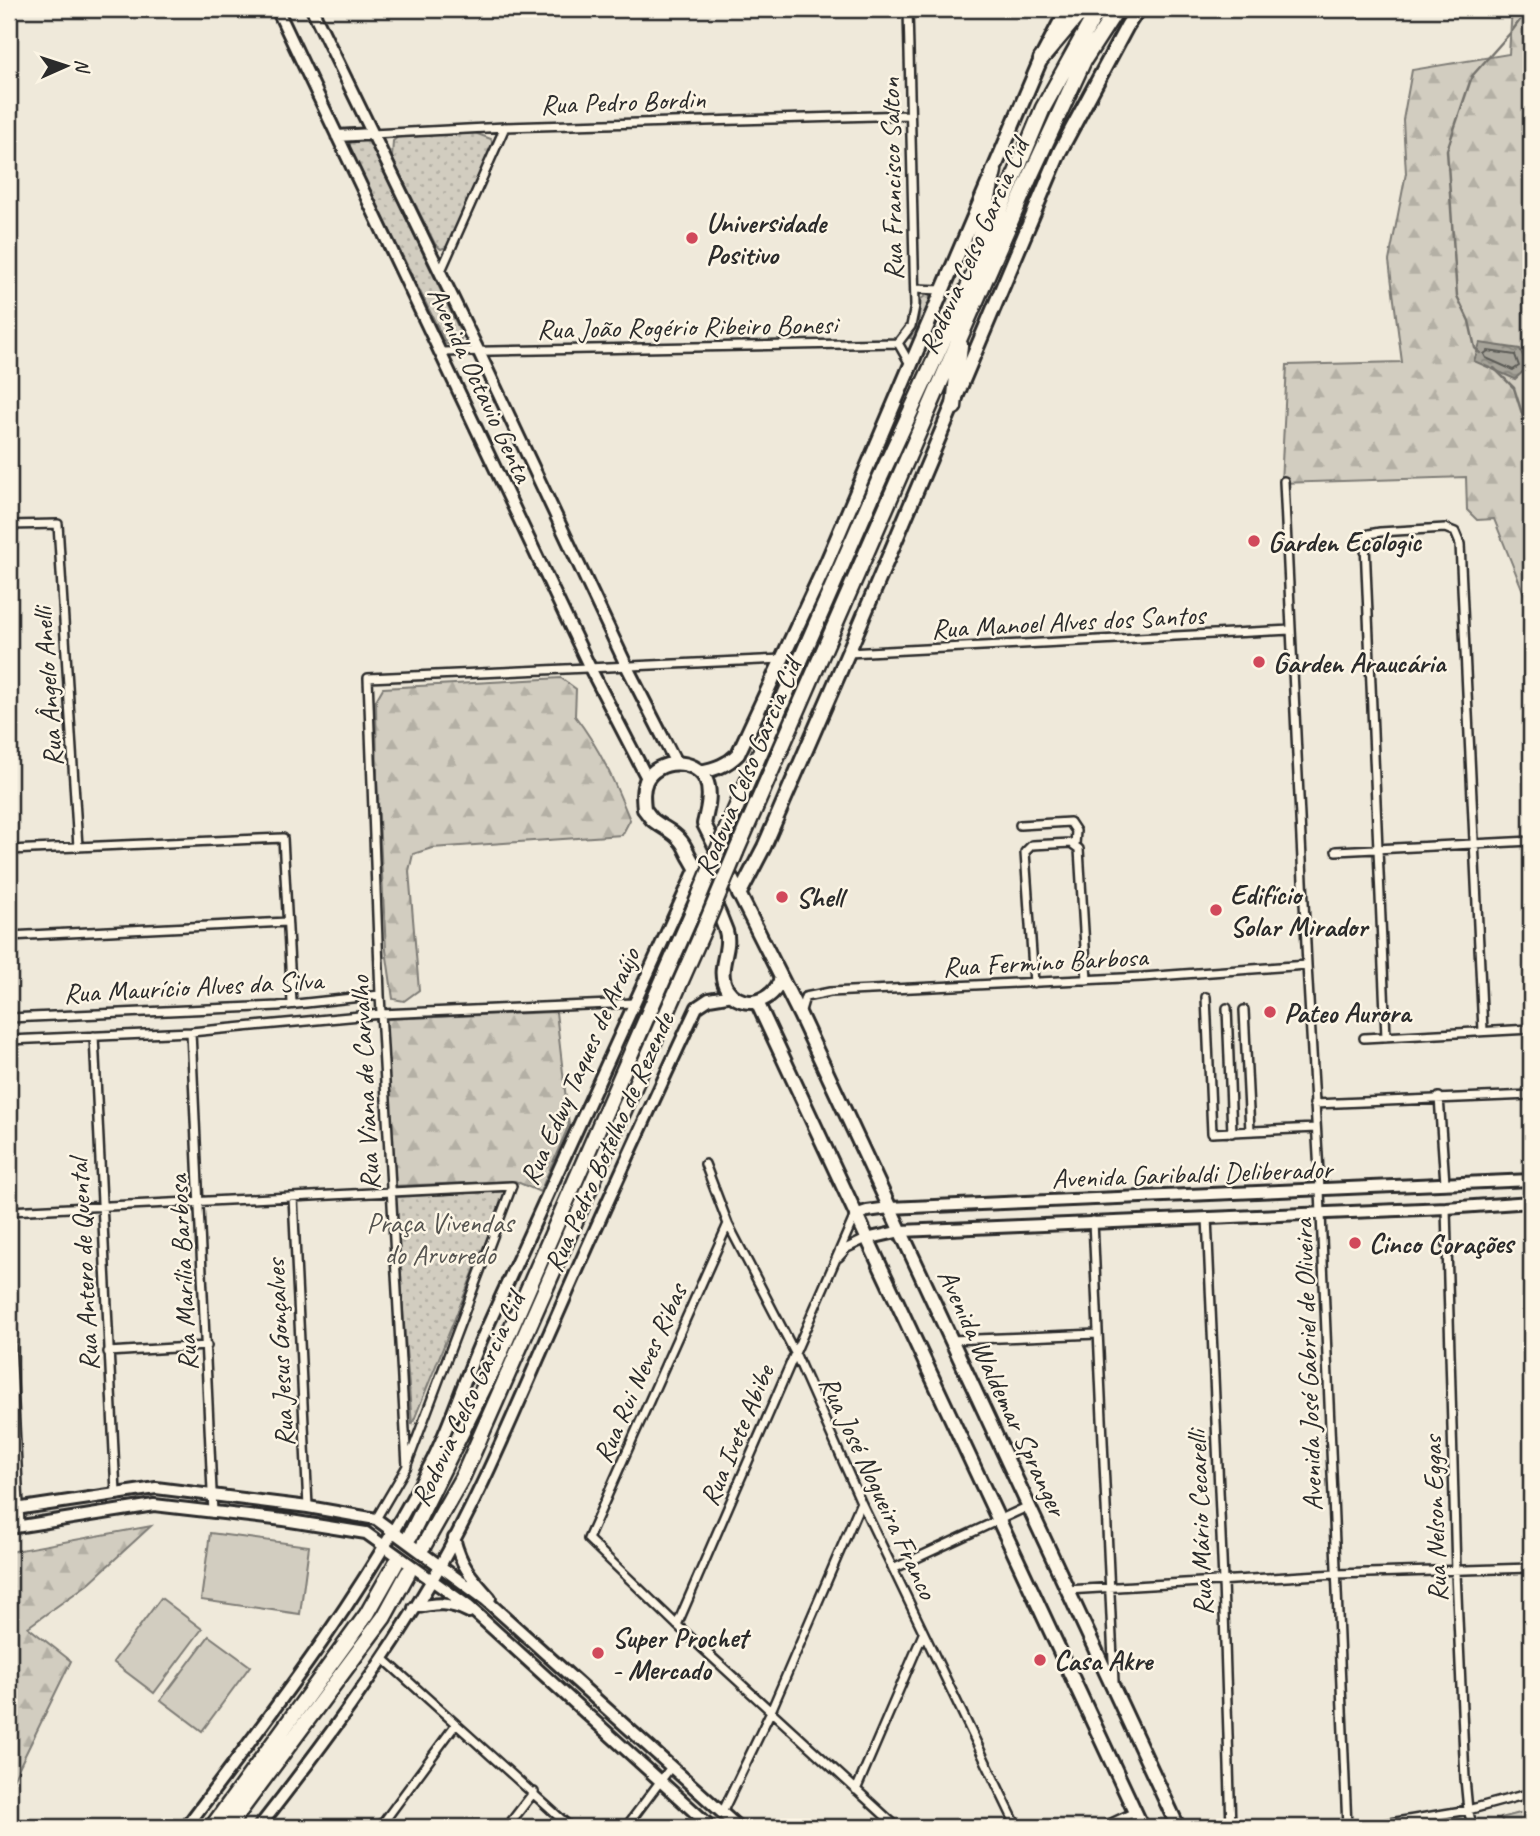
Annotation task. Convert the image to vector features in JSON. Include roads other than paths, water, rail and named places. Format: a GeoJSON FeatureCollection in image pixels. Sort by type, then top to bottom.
{"type":"FeatureCollection","features":[{"type":"Feature","properties":{"kind":"highway"},"geometry":{"type":"LineString","coordinates":[[1041,60],[1083,9]]}},
{"type":"Feature","properties":{"kind":"highway","name":"Rodovia Celso Garcia Cid"},"geometry":{"type":"LineString","coordinates":[[410,1536],[495,1365],[885,468],[969,285],[1043,108],[1098,9]]}},
{"type":"Feature","properties":{"kind":"highway","name":"Rodovia Celso Garcia Cid"},"geometry":{"type":"LineString","coordinates":[[424,1545],[463,1476],[703,931],[961,332],[1084,60],[1117,9]]}},
{"type":"Feature","properties":{"kind":"highway"},"geometry":{"type":"LineString","coordinates":[[969,285],[994,171]]}},
{"type":"Feature","properties":{"kind":"highway"},"geometry":{"type":"LineString","coordinates":[[954,407],[961,332]]}},
{"type":"Feature","properties":{"kind":"highway"},"geometry":{"type":"LineString","coordinates":[[212,1827],[367,1614],[396,1563]]}},
{"type":"Feature","properties":{"kind":"highway"},"geometry":{"type":"LineString","coordinates":[[228,1827],[384,1617],[408,1573]]}},
{"type":"Feature","properties":{"kind":"main road"},"geometry":{"type":"LineString","coordinates":[[781,978],[776,990],[757,1002],[733,995],[726,986],[722,975],[727,934],[682,841],[654,821],[644,808],[647,778],[665,766],[676,764],[689,765],[700,772],[715,769],[738,754],[825,564],[1041,60],[1067,9]]}},
{"type":"Feature","properties":{"kind":"main road"},"geometry":{"type":"LineString","coordinates":[[739,895],[769,835],[848,653],[1060,151],[1138,9]]}},
{"type":"Feature","properties":{"kind":"main road","name":"Avenida Waldemar Spranger"},"geometry":{"type":"LineString","coordinates":[[700,772],[707,782],[709,800],[704,824],[800,1015],[1178,1827]]}},
{"type":"Feature","properties":{"kind":"main road","name":"Avenida Waldemar Spranger"},"geometry":{"type":"LineString","coordinates":[[757,1002],[1142,1827]]}},
{"type":"Feature","properties":{"kind":"street","name":"Avenida Octavio Genta"},"geometry":{"type":"LineString","coordinates":[[277,9],[590,668],[647,778]]}},
{"type":"Feature","properties":{"kind":"street","name":"Avenida Octavio Genta"},"geometry":{"type":"LineString","coordinates":[[312,9],[676,764]]}},
{"type":"Feature","properties":{"kind":"street","name":"Rua Francisco Salton"},"geometry":{"type":"LineString","coordinates":[[898,343],[913,318],[915,289],[908,9]]}},
{"type":"Feature","properties":{"kind":"street","name":"Rua Pedro Bordin"},"geometry":{"type":"LineString","coordinates":[[337,136],[505,127],[910,115]]}},
{"type":"Feature","properties":{"kind":"street"},"geometry":{"type":"LineString","coordinates":[[439,274],[505,127]]}},
{"type":"Feature","properties":{"kind":"street"},"geometry":{"type":"LineString","coordinates":[[915,289],[942,290]]}},
{"type":"Feature","properties":{"kind":"street"},"geometry":{"type":"LineString","coordinates":[[898,343],[910,364]]}},
{"type":"Feature","properties":{"kind":"street","name":"Rua João Rogério Ribeiro Bonesi"},"geometry":{"type":"LineString","coordinates":[[478,349],[898,343]]}},
{"type":"Feature","properties":{"kind":"street"},"geometry":{"type":"LineString","coordinates":[[441,352],[478,349]]}},
{"type":"Feature","properties":{"kind":"street","name":"Avenida José Gabriel de Oliveira"},"geometry":{"type":"LineString","coordinates":[[1284,481],[1320,1190],[1346,1827]]}},
{"type":"Feature","properties":{"kind":"street","name":"Rua Ângelo Anelli"},"geometry":{"type":"LineString","coordinates":[[9,525],[58,524],[78,847]]}},
{"type":"Feature","properties":{"kind":"street"},"geometry":{"type":"LineString","coordinates":[[1386,1037],[1365,544],[1369,534],[1445,528],[1455,532],[1460,544],[1483,1031]]}},
{"type":"Feature","properties":{"kind":"street","name":"Rua Manoel Alves dos Santos"},"geometry":{"type":"LineString","coordinates":[[848,653],[1290,630]]}},
{"type":"Feature","properties":{"kind":"street"},"geometry":{"type":"LineString","coordinates":[[590,668],[783,659]]}},
{"type":"Feature","properties":{"kind":"street","name":"Rua Viana de Carvalho"},"geometry":{"type":"LineString","coordinates":[[407,1466],[380,995],[368,678],[590,668]]}},
{"type":"Feature","properties":{"kind":"street"},"geometry":{"type":"LineString","coordinates":[[1020,825],[1070,822],[1076,831],[1075,845]]}},
{"type":"Feature","properties":{"kind":"street"},"geometry":{"type":"LineString","coordinates":[[9,850],[283,838],[292,1003]]}},
{"type":"Feature","properties":{"kind":"street"},"geometry":{"type":"LineString","coordinates":[[1336,851],[1531,841]]}},
{"type":"Feature","properties":{"kind":"street"},"geometry":{"type":"LineString","coordinates":[[1034,983],[1025,852],[1032,845],[1070,843],[1079,849],[1087,980]]}},
{"type":"Feature","properties":{"kind":"street","name":"Rua Edwy Taques de Araújo"},"geometry":{"type":"LineString","coordinates":[[442,1439],[483,1336],[696,868]]}},
{"type":"Feature","properties":{"kind":"street"},"geometry":{"type":"LineString","coordinates":[[9,936],[287,922]]}},
{"type":"Feature","properties":{"kind":"street","name":"Rua Fermino Barbosa"},"geometry":{"type":"LineString","coordinates":[[800,1015],[805,997],[813,994],[1307,965]]}},
{"type":"Feature","properties":{"kind":"street","name":"Rua Maurício Alves da Silva"},"geometry":{"type":"LineString","coordinates":[[9,1018],[278,1006],[380,995]]}},
{"type":"Feature","properties":{"kind":"street","name":"Rua Pedro Botelho de Rezende"},"geometry":{"type":"LineString","coordinates":[[482,1487],[696,1007],[709,999],[733,995]]}},
{"type":"Feature","properties":{"kind":"street"},"geometry":{"type":"LineString","coordinates":[[1206,997],[1212,1133],[1316,1128]]}},
{"type":"Feature","properties":{"kind":"street"},"geometry":{"type":"LineString","coordinates":[[9,1040],[191,1032],[381,1014],[634,1003]]}},
{"type":"Feature","properties":{"kind":"street"},"geometry":{"type":"LineString","coordinates":[[1227,1008],[1232,1133]]}},
{"type":"Feature","properties":{"kind":"street"},"geometry":{"type":"LineString","coordinates":[[1244,1010],[1250,1131]]}},
{"type":"Feature","properties":{"kind":"street"},"geometry":{"type":"LineString","coordinates":[[1364,1038],[1531,1029]]}},
{"type":"Feature","properties":{"kind":"street","name":"Rua Marília Barbosa"},"geometry":{"type":"LineString","coordinates":[[191,1032],[213,1513]]}},
{"type":"Feature","properties":{"kind":"street","name":"Rua Antero de Quental"},"geometry":{"type":"LineString","coordinates":[[94,1036],[116,1493]]}},
{"type":"Feature","properties":{"kind":"street"},"geometry":{"type":"LineString","coordinates":[[1314,1104],[1531,1095]]}},
{"type":"Feature","properties":{"kind":"street"},"geometry":{"type":"LineString","coordinates":[[1439,1097],[1445,1183]]}},
{"type":"Feature","properties":{"kind":"street","name":"Rua José Nogueira Franco"},"geometry":{"type":"LineString","coordinates":[[705,1164],[728,1224],[795,1353],[861,1502],[1017,1827]]}},
{"type":"Feature","properties":{"kind":"street","name":"Avenida Garibaldi Deliberador"},"geometry":{"type":"LineString","coordinates":[[855,1215],[889,1208],[1531,1180]]}},
{"type":"Feature","properties":{"kind":"street"},"geometry":{"type":"LineString","coordinates":[[9,1211],[512,1186],[407,1466],[376,1519]]}},
{"type":"Feature","properties":{"kind":"street","name":"Rua Jesus Gonçalves"},"geometry":{"type":"LineString","coordinates":[[293,1197],[308,1507]]}},
{"type":"Feature","properties":{"kind":"street","name":"Avenida Garibaldi Deliberador"},"geometry":{"type":"LineString","coordinates":[[866,1239],[901,1231],[1531,1202]]}},
{"type":"Feature","properties":{"kind":"street","name":"Rua Nelson Eggas"},"geometry":{"type":"LineString","coordinates":[[1446,1208],[1456,1572],[1468,1810],[1473,1827]]}},
{"type":"Feature","properties":{"kind":"street","name":"Rua Ivete Abibe"},"geometry":{"type":"LineString","coordinates":[[677,1625],[855,1215]]}},
{"type":"Feature","properties":{"kind":"street","name":"Rua Mário Cecarelli"},"geometry":{"type":"LineString","coordinates":[[1207,1217],[1231,1827]]}},
{"type":"Feature","properties":{"kind":"street"},"geometry":{"type":"LineString","coordinates":[[1093,1221],[1115,1693]]}},
{"type":"Feature","properties":{"kind":"street","name":"Rua Rui Neves Ribas"},"geometry":{"type":"LineString","coordinates":[[677,1625],[588,1539],[728,1224]]}},
{"type":"Feature","properties":{"kind":"street","name":"Rua Ivete Abibe"},"geometry":{"type":"LineString","coordinates":[[834,1262],[847,1248],[866,1239]]}},
{"type":"Feature","properties":{"kind":"street"},"geometry":{"type":"LineString","coordinates":[[9,1302],[14,1527],[154,1505],[284,1520],[366,1533],[482,1619],[711,1827]]}},
{"type":"Feature","properties":{"kind":"street"},"geometry":{"type":"LineString","coordinates":[[951,1340],[1097,1334]]}},
{"type":"Feature","properties":{"kind":"street"},"geometry":{"type":"LineString","coordinates":[[108,1352],[207,1346]]}},
{"type":"Feature","properties":{"kind":"street","name":"Rodovia Celso Garcia Cid"},"geometry":{"type":"LineString","coordinates":[[186,1827],[353,1597],[376,1562],[442,1439]]}},
{"type":"Feature","properties":{"kind":"street","name":"Rodovia Celso Garcia Cid"},"geometry":{"type":"LineString","coordinates":[[259,1827],[311,1761],[384,1659],[440,1566],[482,1487]]}},
{"type":"Feature","properties":{"kind":"street"},"geometry":{"type":"LineString","coordinates":[[14,1509],[156,1488],[362,1514],[376,1519],[493,1607],[738,1827]]}},
{"type":"Feature","properties":{"kind":"street"},"geometry":{"type":"LineString","coordinates":[[722,1813],[771,1711],[861,1502]]}},
{"type":"Feature","properties":{"kind":"street"},"geometry":{"type":"LineString","coordinates":[[893,1569],[1029,1506]]}},
{"type":"Feature","properties":{"kind":"street"},"geometry":{"type":"LineString","coordinates":[[366,1533],[376,1562]]}},
{"type":"Feature","properties":{"kind":"street"},"geometry":{"type":"LineString","coordinates":[[454,1538],[459,1558],[466,1571],[491,1598],[493,1607]]}},
{"type":"Feature","properties":{"kind":"street"},"geometry":{"type":"LineString","coordinates":[[1067,1590],[1336,1574],[1531,1568]]}},
{"type":"Feature","properties":{"kind":"street"},"geometry":{"type":"LineString","coordinates":[[414,1608],[435,1603],[455,1605],[482,1619]]}},
{"type":"Feature","properties":{"kind":"street"},"geometry":{"type":"LineString","coordinates":[[482,1619],[493,1607]]}},
{"type":"Feature","properties":{"kind":"street"},"geometry":{"type":"LineString","coordinates":[[677,1625],[897,1827]]}},
{"type":"Feature","properties":{"kind":"street"},"geometry":{"type":"LineString","coordinates":[[856,1790],[923,1634]]}},
{"type":"Feature","properties":{"kind":"street"},"geometry":{"type":"LineString","coordinates":[[384,1659],[570,1827]]}},
{"type":"Feature","properties":{"kind":"street"},"geometry":{"type":"LineString","coordinates":[[380,1827],[456,1724]]}},
{"type":"Feature","properties":{"kind":"street"},"geometry":{"type":"LineString","coordinates":[[626,1827],[671,1767]]}},
{"type":"Feature","properties":{"kind":"street"},"geometry":{"type":"LineString","coordinates":[[507,1827],[534,1792]]}},
{"type":"Feature","properties":{"kind":"street"},"geometry":{"type":"LineString","coordinates":[[1366,1827],[1468,1810],[1531,1793]]}},
{"type":"Feature","properties":{"kind":"street"},"geometry":{"type":"LineString","coordinates":[[1103,1827],[1135,1812]]}},
{"type":"Feature","properties":{"kind":"water"},"geometry":{"type":"Polygon","coordinates":[[[1480,343],[1520,349],[1528,367],[1515,379],[1474,361],[1480,343]]]}},
{"type":"Feature","properties":{"kind":"waterway"},"geometry":{"type":"LineString","coordinates":[[1480,353],[1475,348],[1469,321],[1457,296],[1447,150],[1472,76],[1528,9]]}},
{"type":"Feature","properties":{"kind":"waterway"},"geometry":{"type":"LineString","coordinates":[[1494,368],[1514,388],[1531,442]]}},
{"type":"Feature","properties":{"kind":"place","name":"Universidade Positivo"},"geometry":{"type":"Point","coordinates":[692,238]}},
{"type":"Feature","properties":{"kind":"place","name":"Garden Ecologic"},"geometry":{"type":"Point","coordinates":[1254,541]}},
{"type":"Feature","properties":{"kind":"place","name":"Garden Araucária"},"geometry":{"type":"Point","coordinates":[1259,662]}},
{"type":"Feature","properties":{"kind":"place","name":"Shell"},"geometry":{"type":"Point","coordinates":[782,897]}},
{"type":"Feature","properties":{"kind":"place","name":"Edifício Solar Mirador"},"geometry":{"type":"Point","coordinates":[1216,910]}},
{"type":"Feature","properties":{"kind":"place","name":"Pateo Aurora"},"geometry":{"type":"Point","coordinates":[1270,1012]}},
{"type":"Feature","properties":{"kind":"place","name":"Cinco Corações"},"geometry":{"type":"Point","coordinates":[1355,1243]}},
{"type":"Feature","properties":{"kind":"place","name":"Super Prochet - Mercado"},"geometry":{"type":"Point","coordinates":[598,1653]}},
{"type":"Feature","properties":{"kind":"place","name":"Casa Akre"},"geometry":{"type":"Point","coordinates":[1040,1660]}},
{"type":"Feature","properties":{"kind":"park label","name":"Praça Vivendas do Arvoredo"},"geometry":{"type":"Point","coordinates":[440,1238]}}]}
